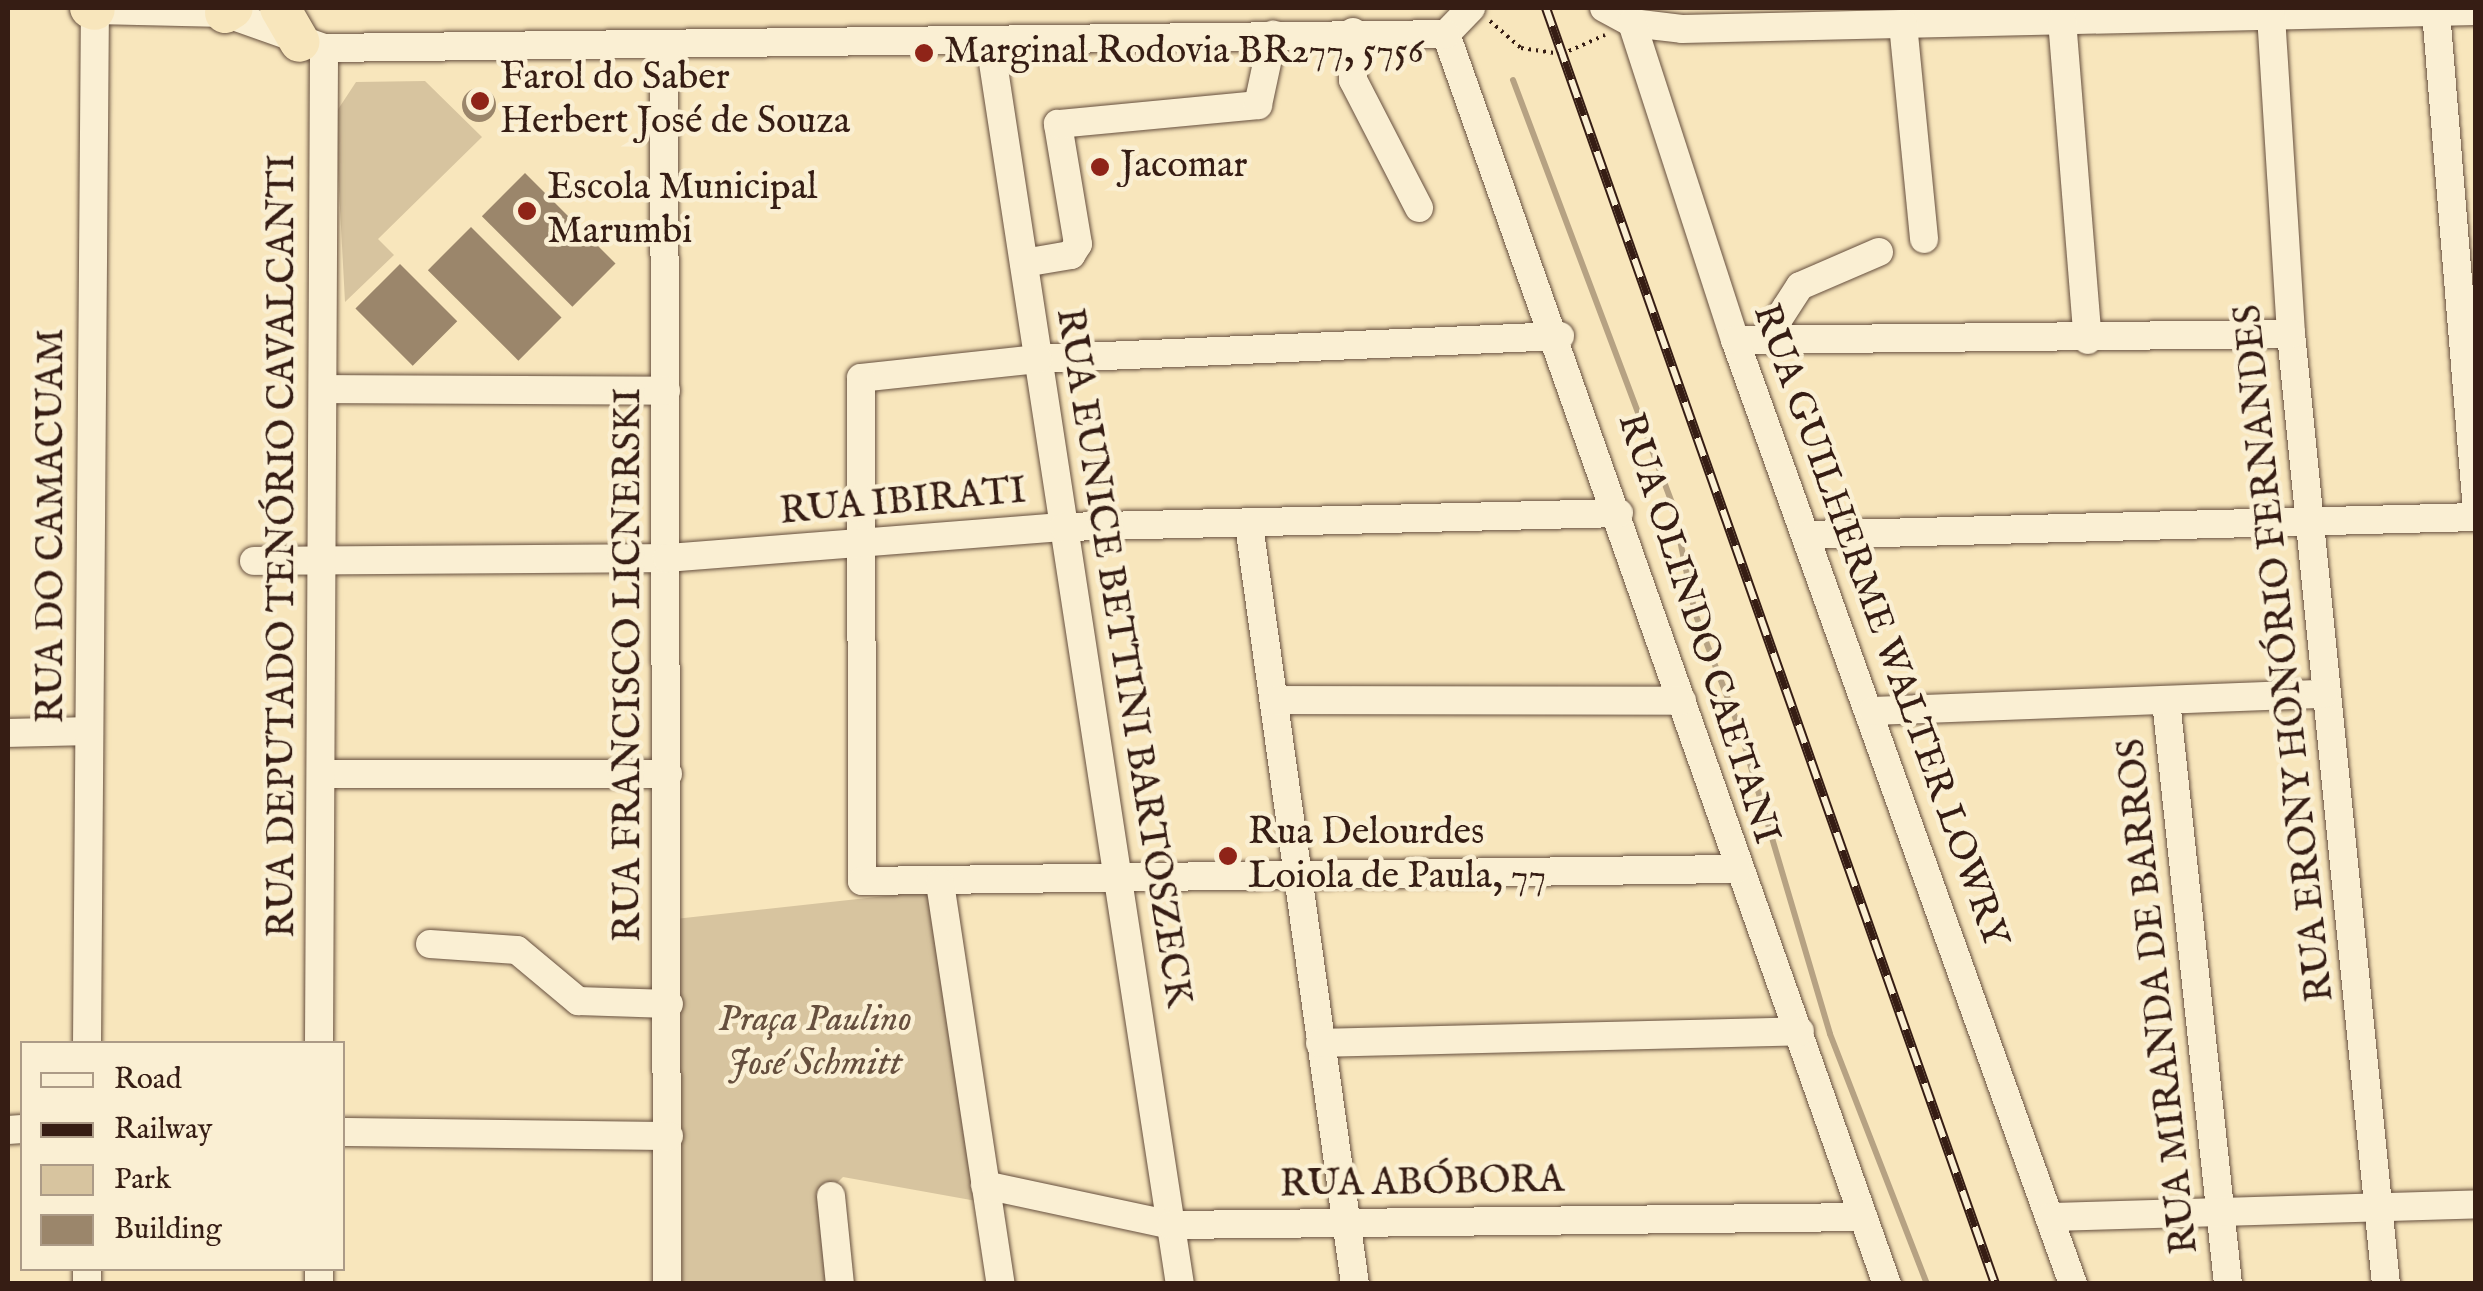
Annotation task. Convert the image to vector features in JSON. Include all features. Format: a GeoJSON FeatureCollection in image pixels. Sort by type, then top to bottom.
{"type":"FeatureCollection","features":[{"type":"Feature","properties":{"kind":"highway"},"geometry":{"type":"LineString","coordinates":[[280,8],[312,46]]}},
{"type":"Feature","properties":{"kind":"street"},"geometry":{"type":"LineString","coordinates":[[92,9],[229,10],[312,46],[664,46],[990,43],[1353,32],[1446,34],[1471,8]]}},
{"type":"Feature","properties":{"kind":"street"},"geometry":{"type":"LineString","coordinates":[[1604,8],[1632,23],[1903,24],[2476,12]]}},
{"type":"Feature","properties":{"kind":"street","name":"RUA DO CAMACUAM"},"geometry":{"type":"LineString","coordinates":[[87,1041],[92,9]]}},
{"type":"Feature","properties":{"kind":"street"},"geometry":{"type":"LineString","coordinates":[[2436,12],[2476,502]]}},
{"type":"Feature","properties":{"kind":"street","name":"RUA ERONY HONÓRIO FERNANDES"},"geometry":{"type":"LineString","coordinates":[[2271,15],[2291,334],[2386,1284]]}},
{"type":"Feature","properties":{"kind":"street"},"geometry":{"type":"LineString","coordinates":[[2062,20],[2088,340]]}},
{"type":"Feature","properties":{"kind":"street","name":"RUA GUILHERME WALTER LOWRY"},"geometry":{"type":"LineString","coordinates":[[1632,23],[1735,340],[1873,710],[2073,1284]]}},
{"type":"Feature","properties":{"kind":"street"},"geometry":{"type":"LineString","coordinates":[[1903,24],[1924,239]]}},
{"type":"Feature","properties":{"kind":"street"},"geometry":{"type":"LineString","coordinates":[[1353,32],[1354,80],[1418,208]]}},
{"type":"Feature","properties":{"kind":"street"},"geometry":{"type":"LineString","coordinates":[[1024,264],[1071,255],[1078,244],[1058,124],[1258,105],[1274,34]]}},
{"type":"Feature","properties":{"kind":"street","name":"RUA OLINDO CAETANI"},"geometry":{"type":"LineString","coordinates":[[1446,34],[1560,336],[1738,869],[1800,1031],[1887,1284]]}},
{"type":"Feature","properties":{"kind":"street","name":"RUA EUNICE BETTINI BARTOSZECK"},"geometry":{"type":"LineString","coordinates":[[990,43],[1180,1284]]}},
{"type":"Feature","properties":{"kind":"street","name":"RUA DEPUTADO TENÓRIO CAVALCANTI"},"geometry":{"type":"LineString","coordinates":[[312,46],[323,390],[319,1041]]}},
{"type":"Feature","properties":{"kind":"street","name":"RUA FRANCISCO LICNERSKI"},"geometry":{"type":"LineString","coordinates":[[664,46],[670,1136],[667,1284]]}},
{"type":"Feature","properties":{"kind":"street"},"geometry":{"type":"LineString","coordinates":[[1765,340],[1800,286],[1880,252]]}},
{"type":"Feature","properties":{"kind":"street"},"geometry":{"type":"LineString","coordinates":[[1735,340],[2088,340],[2291,334]]}},
{"type":"Feature","properties":{"kind":"street"},"geometry":{"type":"LineString","coordinates":[[1560,336],[1038,359],[861,378],[862,881],[1738,869]]}},
{"type":"Feature","properties":{"kind":"street"},"geometry":{"type":"LineString","coordinates":[[323,390],[666,391]]}},
{"type":"Feature","properties":{"kind":"street","name":"RUA IBIRATI"},"geometry":{"type":"LineString","coordinates":[[254,561],[666,558],[861,546],[1064,527],[1619,513]]}},
{"type":"Feature","properties":{"kind":"street"},"geometry":{"type":"LineString","coordinates":[[1807,535],[2476,517]]}},
{"type":"Feature","properties":{"kind":"street"},"geometry":{"type":"LineString","coordinates":[[1249,525],[1355,1284]]}},
{"type":"Feature","properties":{"kind":"street"},"geometry":{"type":"LineString","coordinates":[[1873,710],[2324,694]]}},
{"type":"Feature","properties":{"kind":"street"},"geometry":{"type":"LineString","coordinates":[[1275,700],[1682,701]]}},
{"type":"Feature","properties":{"kind":"street","name":"RUA MIRANDA DE BARROS"},"geometry":{"type":"LineString","coordinates":[[2166,701],[2228,1284]]}},
{"type":"Feature","properties":{"kind":"street"},"geometry":{"type":"LineString","coordinates":[[8,733],[89,731]]}},
{"type":"Feature","properties":{"kind":"street"},"geometry":{"type":"LineString","coordinates":[[321,774],[668,774]]}},
{"type":"Feature","properties":{"kind":"street"},"geometry":{"type":"LineString","coordinates":[[940,882],[1001,1284]]}},
{"type":"Feature","properties":{"kind":"street"},"geometry":{"type":"LineString","coordinates":[[430,944],[517,950],[578,1001],[669,1004]]}},
{"type":"Feature","properties":{"kind":"street"},"geometry":{"type":"LineString","coordinates":[[1320,1044],[1800,1031]]}},
{"type":"Feature","properties":{"kind":"street"},"geometry":{"type":"LineString","coordinates":[[345,1132],[670,1136]]}},
{"type":"Feature","properties":{"kind":"street","name":"RUA ABÓBORA"},"geometry":{"type":"LineString","coordinates":[[986,1185],[1171,1225],[1863,1217]]}},
{"type":"Feature","properties":{"kind":"street"},"geometry":{"type":"LineString","coordinates":[[831,1196],[840,1284]]}},
{"type":"Feature","properties":{"kind":"street"},"geometry":{"type":"LineString","coordinates":[[2050,1216],[2221,1206],[2476,1204]]}},
{"type":"Feature","properties":{"kind":"path"},"geometry":{"type":"LineString","coordinates":[[1482,8],[1508,41],[1562,54],[1632,23]]}},
{"type":"Feature","properties":{"kind":"green space"},"geometry":{"type":"Polygon","coordinates":[[[425,81],[482,137],[378,239],[394,255],[345,302],[335,114],[356,82],[425,81]]]}},
{"type":"Feature","properties":{"kind":"green space","name":"Praça Paulino José Schmitt"},"geometry":{"type":"Polygon","coordinates":[[[931,891],[982,1202],[843,1177],[821,1199],[828,1283],[682,1283],[675,919],[931,891]]]}},
{"type":"Feature","properties":{"kind":"building","name":"Farol do Saber Herbert José de Souza"},"geometry":{"type":"Polygon","coordinates":[[[479,88],[491,93],[496,105],[491,117],[479,122],[467,117],[462,105],[467,93],[479,88]]]}},
{"type":"Feature","properties":{"kind":"building"},"geometry":{"type":"Polygon","coordinates":[[[525,173],[616,264],[572,307],[482,216],[525,173]]]}},
{"type":"Feature","properties":{"kind":"building"},"geometry":{"type":"Polygon","coordinates":[[[471,227],[562,318],[518,361],[428,270],[471,227]]]}},
{"type":"Feature","properties":{"kind":"building"},"geometry":{"type":"Polygon","coordinates":[[[400,264],[457,321],[413,366],[355,309],[400,264]]]}},
{"type":"Feature","properties":{"kind":"waterway"},"geometry":{"type":"LineString","coordinates":[[1513,80],[1673,506],[1695,613],[1740,730],[1830,1034],[1927,1284]]}},
{"type":"Feature","properties":{"kind":"railway"},"geometry":{"type":"LineString","coordinates":[[1546,8],[1995,1284]]}},
{"type":"Feature","properties":{"kind":"place","name":"Marginal Rodovia BR277, 5756"},"geometry":{"type":"Point","coordinates":[924,53]}},
{"type":"Feature","properties":{"kind":"place","name":"Farol do Saber Herbert José de Souza"},"geometry":{"type":"Point","coordinates":[480,101]}},
{"type":"Feature","properties":{"kind":"place","name":"Jacomar"},"geometry":{"type":"Point","coordinates":[1100,167]}},
{"type":"Feature","properties":{"kind":"place","name":"Escola Municipal Marumbi"},"geometry":{"type":"Point","coordinates":[527,211]}},
{"type":"Feature","properties":{"kind":"place","name":"Rua Delourdes Loiola de Paula, 77"},"geometry":{"type":"Point","coordinates":[1228,856]}}]}
